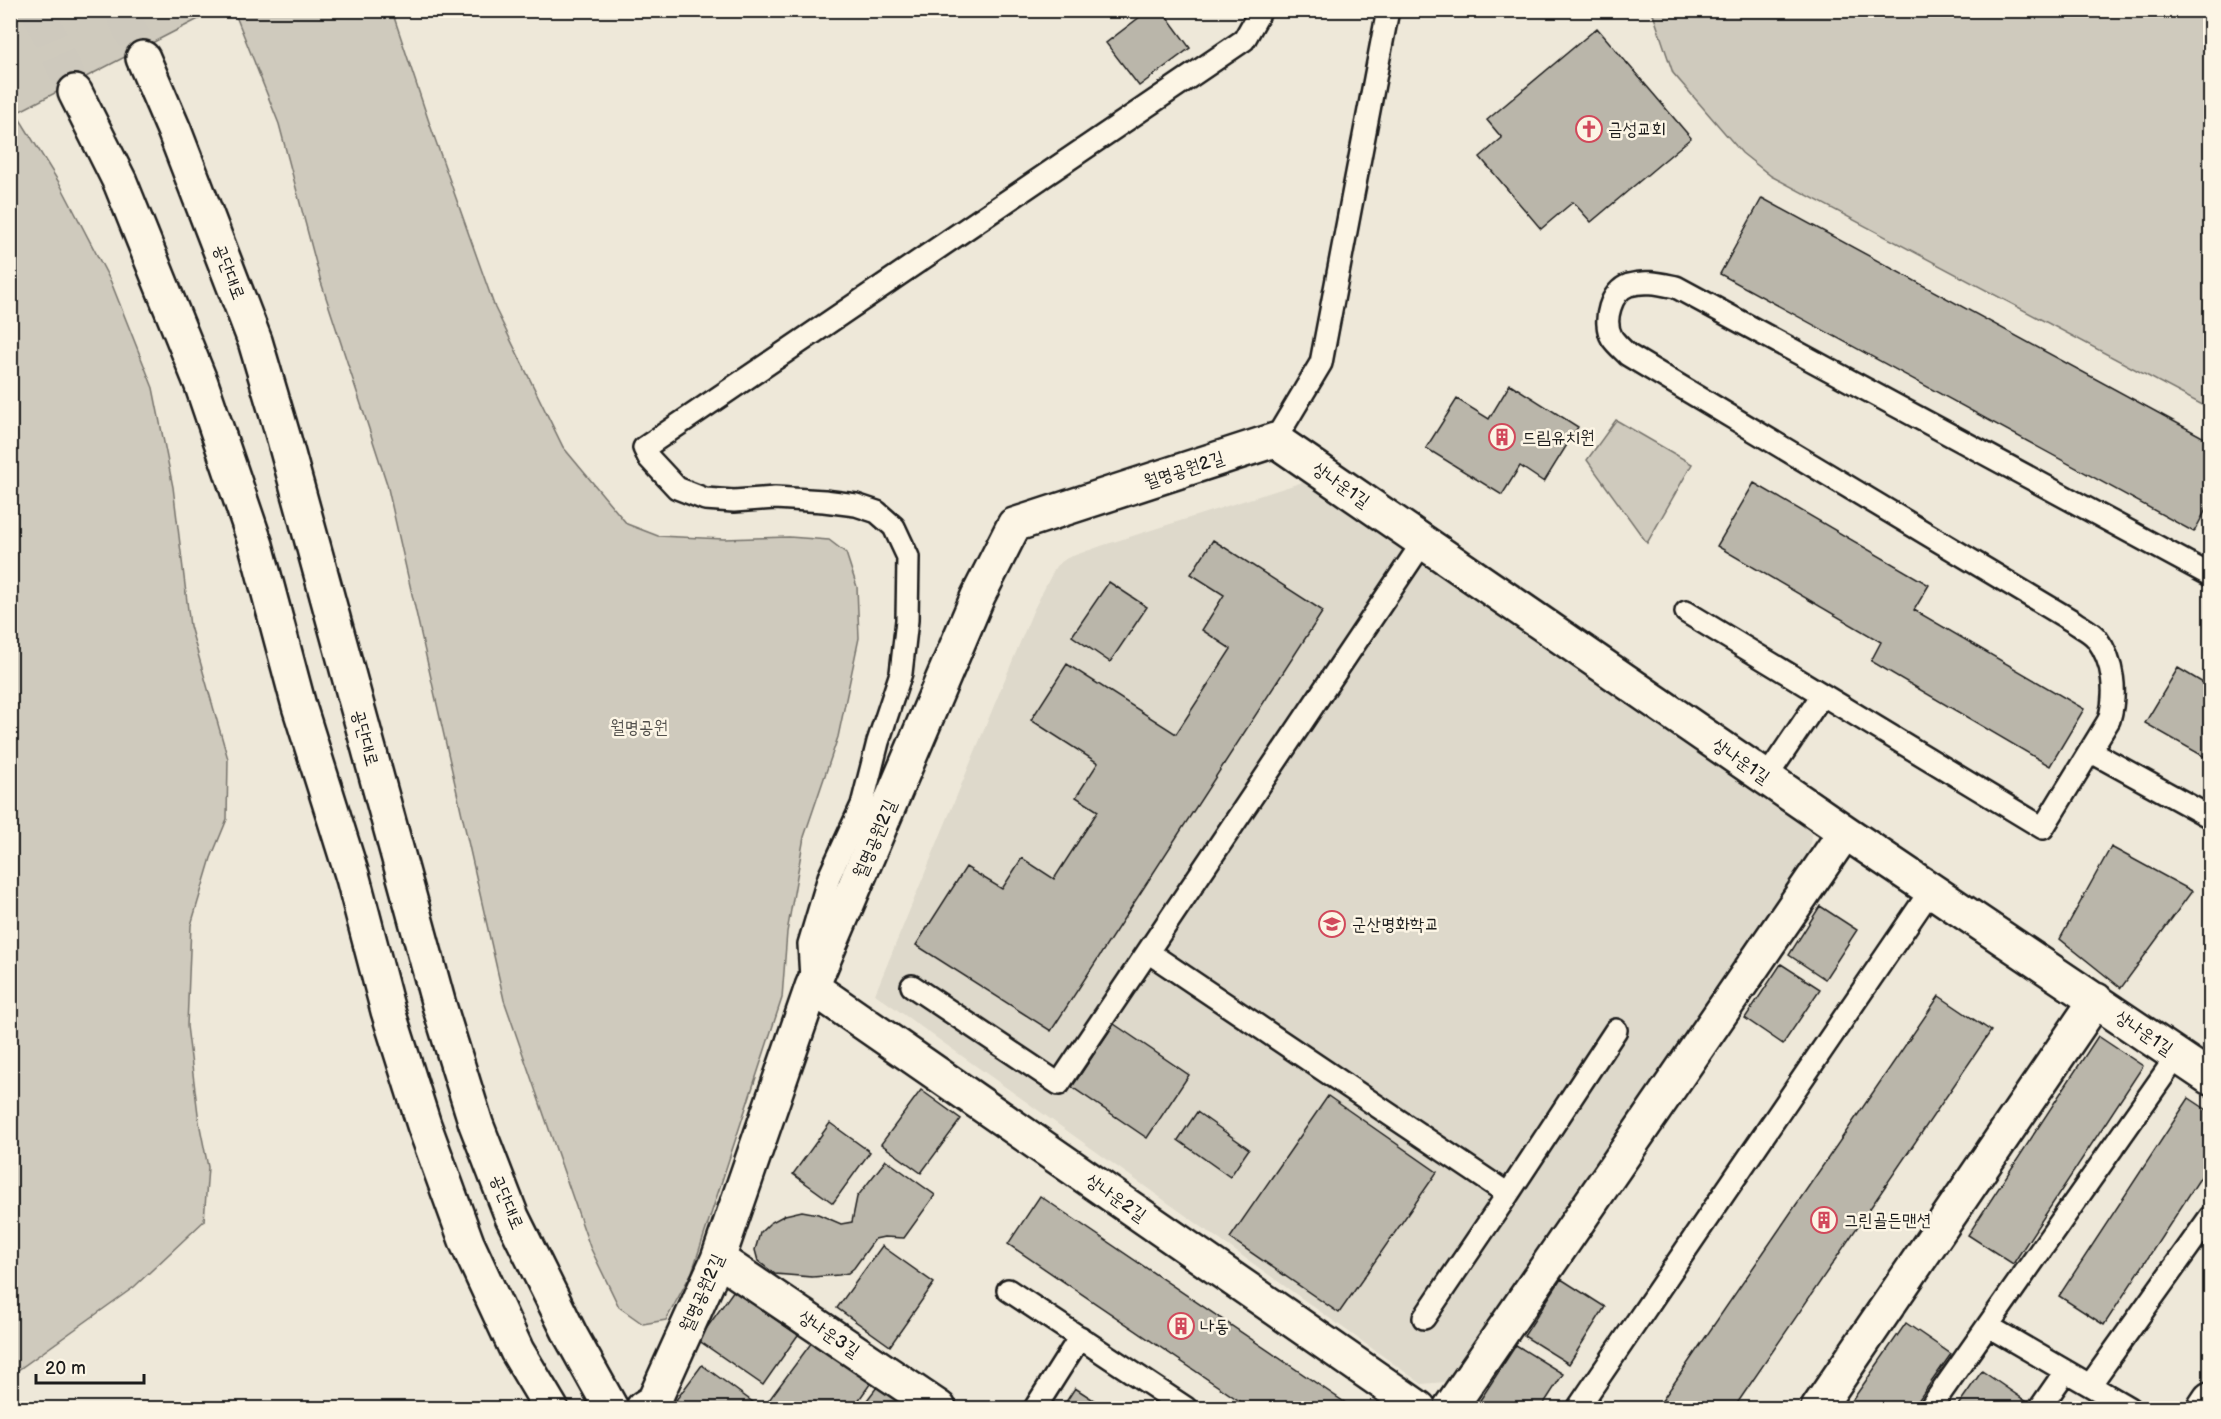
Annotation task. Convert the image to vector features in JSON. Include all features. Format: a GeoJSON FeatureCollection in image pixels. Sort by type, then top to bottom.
{"type":"FeatureCollection","features":[{"type":"Feature","properties":{"kind":"street","name":"공단대로"},"geometry":{"type":"LineString","coordinates":[[144,58],[255,341],[284,439],[435,994],[476,1124],[512,1216],[571,1336],[611,1408]]}},
{"type":"Feature","properties":{"kind":"street"},"geometry":{"type":"LineString","coordinates":[[75,92],[120,182],[205,394],[256,544],[299,706],[353,878],[388,1011],[424,1125],[467,1243],[516,1351],[551,1408]]}},
{"type":"Feature","properties":{"kind":"street","name":"월명공원2길"},"geometry":{"type":"LineString","coordinates":[[643,1408],[654,1401],[718,1259],[812,987],[978,596],[1014,525],[1275,440]]}},
{"type":"Feature","properties":{"kind":"street","name":"상나운1길"},"geometry":{"type":"LineString","coordinates":[[1275,440],[1845,832],[2211,1078]]}},
{"type":"Feature","properties":{"kind":"street"},"geometry":{"type":"LineString","coordinates":[[1450,1408],[1845,832]]}},
{"type":"Feature","properties":{"kind":"street","name":"상나운2길"},"geometry":{"type":"LineString","coordinates":[[812,987],[1419,1408]]}},
{"type":"Feature","properties":{"kind":"street"},"geometry":{"type":"LineString","coordinates":[[1818,1408],[2096,1000]]}},
{"type":"Feature","properties":{"kind":"street","name":"상나운3길"},"geometry":{"type":"LineString","coordinates":[[718,1259],[939,1408]]}},
{"type":"Feature","properties":{"kind":"street"},"geometry":{"type":"LineString","coordinates":[[2204,1408],[2211,1399]]}},
{"type":"Feature","properties":{"kind":"lane"},"geometry":{"type":"LineString","coordinates":[[812,987],[809,944],[829,877],[862,806],[878,742],[901,673],[907,620],[908,557],[894,527],[877,512],[824,501],[775,498],[734,501],[705,499],[677,488],[649,458],[644,448],[1244,40],[1261,10]]}},
{"type":"Feature","properties":{"kind":"lane"},"geometry":{"type":"LineString","coordinates":[[1275,440],[1321,363],[1388,10]]}},
{"type":"Feature","properties":{"kind":"lane"},"geometry":{"type":"LineString","coordinates":[[1686,612],[2043,828],[2109,720],[2114,705],[2112,670],[2096,637],[1628,355],[1611,336],[1608,319],[1613,299],[1627,285],[1651,282],[1676,287],[2211,575]]}},
{"type":"Feature","properties":{"kind":"lane"},"geometry":{"type":"LineString","coordinates":[[912,986],[1059,1084],[1423,542]]}},
{"type":"Feature","properties":{"kind":"lane"},"geometry":{"type":"LineString","coordinates":[[1766,778],[1822,695]]}},
{"type":"Feature","properties":{"kind":"lane"},"geometry":{"type":"LineString","coordinates":[[2090,751],[2211,817]]}},
{"type":"Feature","properties":{"kind":"lane"},"geometry":{"type":"LineString","coordinates":[[1578,1408],[1931,890]]}},
{"type":"Feature","properties":{"kind":"lane"},"geometry":{"type":"LineString","coordinates":[[1148,952],[1508,1194]]}},
{"type":"Feature","properties":{"kind":"lane"},"geometry":{"type":"LineString","coordinates":[[1424,1318],[1616,1030]]}},
{"type":"Feature","properties":{"kind":"lane"},"geometry":{"type":"LineString","coordinates":[[1930,1408],[2177,1056]]}},
{"type":"Feature","properties":{"kind":"lane"},"geometry":{"type":"LineString","coordinates":[[2090,1386],[2211,1217]]}},
{"type":"Feature","properties":{"kind":"lane"},"geometry":{"type":"LineString","coordinates":[[1008,1290],[1186,1408]]}},
{"type":"Feature","properties":{"kind":"lane"},"geometry":{"type":"LineString","coordinates":[[1988,1326],[2129,1408]]}},
{"type":"Feature","properties":{"kind":"lane"},"geometry":{"type":"LineString","coordinates":[[1035,1408],[1080,1337]]}},
{"type":"Feature","properties":{"kind":"lane"},"geometry":{"type":"LineString","coordinates":[[2040,1408],[2065,1372]]}},
{"type":"Feature","properties":{"kind":"shaded area","name":"군산명화학교"},"geometry":{"type":"Polygon","coordinates":[[[1303,482],[1812,828],[1809,853],[1445,1382],[1422,1384],[875,994],[1033,611],[1056,566],[1067,558],[1104,545],[1303,482]]]}},
{"type":"Feature","properties":{"kind":"green space"},"geometry":{"type":"Polygon","coordinates":[[[11,11],[214,11],[16,113],[60,184],[111,282],[153,388],[173,487],[190,626],[228,759],[227,819],[211,858],[191,925],[187,1026],[199,1122],[208,1167],[204,1221],[134,1287],[11,1375],[11,11]]]}},
{"type":"Feature","properties":{"kind":"green space","name":"월명공원"},"geometry":{"type":"Polygon","coordinates":[[[234,11],[392,11],[495,308],[563,447],[627,524],[658,536],[724,539],[789,537],[829,540],[846,553],[857,587],[859,638],[838,737],[804,837],[787,932],[782,998],[692,1272],[666,1320],[643,1324],[619,1307],[590,1247],[504,1000],[387,484],[321,282],[279,124],[234,11]]]}},
{"type":"Feature","properties":{"kind":"green space"},"geometry":{"type":"Polygon","coordinates":[[[1652,11],[2210,11],[2210,409],[1771,176],[1742,153],[1673,73],[1652,11]]]}},
{"type":"Feature","properties":{"kind":"green space"},"geometry":{"type":"Polygon","coordinates":[[[1616,420],[1692,464],[1647,543],[1587,460],[1616,420]]]}},
{"type":"Feature","properties":{"kind":"building"},"geometry":{"type":"Polygon","coordinates":[[[1149,10],[1162,10],[1190,48],[1139,86],[1106,43],[1149,10]]]}},
{"type":"Feature","properties":{"kind":"building","name":"금성교회"},"geometry":{"type":"Polygon","coordinates":[[[1597,28],[1691,138],[1591,222],[1573,202],[1541,229],[1480,157],[1502,138],[1487,120],[1597,28]]]}},
{"type":"Feature","properties":{"kind":"building"},"geometry":{"type":"Polygon","coordinates":[[[1762,198],[2210,441],[2210,502],[2194,532],[1720,274],[1762,198]]]}},
{"type":"Feature","properties":{"kind":"building","name":"드림유치원"},"geometry":{"type":"Polygon","coordinates":[[[1510,384],[1578,427],[1544,482],[1520,466],[1502,495],[1426,448],[1457,399],[1489,419],[1510,384]]]}},
{"type":"Feature","properties":{"kind":"building"},"geometry":{"type":"Polygon","coordinates":[[[1754,483],[1929,585],[1914,610],[2084,709],[2050,766],[1871,661],[1881,642],[1717,546],[1754,483]]]}},
{"type":"Feature","properties":{"kind":"building"},"geometry":{"type":"Polygon","coordinates":[[[1213,540],[1323,611],[1051,1031],[916,945],[966,867],[1002,889],[1022,858],[1054,879],[1098,811],[1076,797],[1098,763],[1031,720],[1067,664],[1176,734],[1231,649],[1202,630],[1224,595],[1191,574],[1213,540]]]}},
{"type":"Feature","properties":{"kind":"building"},"geometry":{"type":"Polygon","coordinates":[[[1109,582],[1147,607],[1110,662],[1072,636],[1109,582]]]}},
{"type":"Feature","properties":{"kind":"building"},"geometry":{"type":"Polygon","coordinates":[[[2178,668],[2210,687],[2210,760],[2145,723],[2178,668]]]}},
{"type":"Feature","properties":{"kind":"building"},"geometry":{"type":"Polygon","coordinates":[[[2111,847],[2192,891],[2121,988],[2060,939],[2111,847]]]}},
{"type":"Feature","properties":{"kind":"building"},"geometry":{"type":"Polygon","coordinates":[[[1820,906],[1857,930],[1825,979],[1789,955],[1820,906]]]}},
{"type":"Feature","properties":{"kind":"building"},"geometry":{"type":"Polygon","coordinates":[[[1781,964],[1820,989],[1783,1044],[1745,1018],[1781,964]]]}},
{"type":"Feature","properties":{"kind":"building","name":"그린골든맨션"},"geometry":{"type":"Polygon","coordinates":[[[1939,996],[1991,1031],[1734,1408],[1657,1408],[1939,996]]]}},
{"type":"Feature","properties":{"kind":"building"},"geometry":{"type":"Polygon","coordinates":[[[1114,1024],[1189,1075],[1147,1138],[1072,1087],[1114,1024]]]}},
{"type":"Feature","properties":{"kind":"building"},"geometry":{"type":"Polygon","coordinates":[[[2098,1036],[2143,1066],[2013,1264],[1968,1235],[2098,1036]]]}},
{"type":"Feature","properties":{"kind":"building"},"geometry":{"type":"Polygon","coordinates":[[[921,1090],[961,1119],[921,1173],[881,1144],[921,1090]]]}},
{"type":"Feature","properties":{"kind":"building"},"geometry":{"type":"Polygon","coordinates":[[[1328,1096],[1437,1172],[1339,1313],[1230,1238],[1328,1096]]]}},
{"type":"Feature","properties":{"kind":"building"},"geometry":{"type":"Polygon","coordinates":[[[2189,1098],[2210,1112],[2210,1163],[2104,1325],[2059,1296],[2189,1098]]]}},
{"type":"Feature","properties":{"kind":"building"},"geometry":{"type":"Polygon","coordinates":[[[1197,1112],[1249,1149],[1230,1177],[1178,1140],[1197,1112]]]}},
{"type":"Feature","properties":{"kind":"building"},"geometry":{"type":"Polygon","coordinates":[[[830,1123],[870,1152],[833,1203],[793,1174],[830,1123]]]}},
{"type":"Feature","properties":{"kind":"building"},"geometry":{"type":"Polygon","coordinates":[[[886,1160],[935,1195],[904,1238],[875,1239],[854,1268],[848,1273],[839,1275],[812,1277],[775,1274],[758,1261],[755,1250],[760,1233],[770,1223],[785,1215],[802,1211],[818,1214],[841,1224],[852,1222],[857,1197],[886,1160]]]}},
{"type":"Feature","properties":{"kind":"building","name":"나동"},"geometry":{"type":"Polygon","coordinates":[[[1040,1196],[1353,1408],[1250,1408],[1008,1244],[1040,1196]]]}},
{"type":"Feature","properties":{"kind":"building"},"geometry":{"type":"Polygon","coordinates":[[[882,1246],[934,1283],[890,1346],[837,1308],[882,1246]]]}},
{"type":"Feature","properties":{"kind":"building"},"geometry":{"type":"Polygon","coordinates":[[[1561,1279],[1605,1307],[1569,1364],[1524,1336],[1561,1279]]]}},
{"type":"Feature","properties":{"kind":"building"},"geometry":{"type":"Polygon","coordinates":[[[734,1290],[798,1335],[763,1385],[698,1340],[734,1290]]]}},
{"type":"Feature","properties":{"kind":"building"},"geometry":{"type":"Polygon","coordinates":[[[1906,1323],[1951,1354],[1913,1408],[1847,1408],[1906,1323]]]}},
{"type":"Feature","properties":{"kind":"building"},"geometry":{"type":"Polygon","coordinates":[[[815,1338],[873,1380],[853,1408],[781,1408],[769,1400],[815,1338]]]}},
{"type":"Feature","properties":{"kind":"building"},"geometry":{"type":"Polygon","coordinates":[[[1516,1345],[1563,1374],[1541,1408],[1475,1408],[1516,1345]]]}},
{"type":"Feature","properties":{"kind":"building"},"geometry":{"type":"Polygon","coordinates":[[[702,1365],[761,1408],[687,1408],[676,1400],[702,1365]]]}},
{"type":"Feature","properties":{"kind":"building"},"geometry":{"type":"Polygon","coordinates":[[[1982,1371],[2027,1402],[2022,1408],[1956,1408],[1982,1371]]]}},
{"type":"Feature","properties":{"kind":"building"},"geometry":{"type":"Polygon","coordinates":[[[880,1383],[915,1408],[861,1408],[880,1383]]]}},
{"type":"Feature","properties":{"kind":"building"},"geometry":{"type":"Polygon","coordinates":[[[1075,1388],[1106,1408],[1062,1408],[1075,1388]]]}},
{"type":"Feature","properties":{"kind":"tunnel"},"geometry":{"type":"LineString","coordinates":[[38,10],[75,92]]}},
{"type":"Feature","properties":{"kind":"tunnel"},"geometry":{"type":"LineString","coordinates":[[121,10],[143,58]]}},
{"type":"Feature","properties":{"kind":"place","name":"금성교회"},"geometry":{"type":"Point","coordinates":[1589,129]}},
{"type":"Feature","properties":{"kind":"place","name":"드림유치원"},"geometry":{"type":"Point","coordinates":[1502,437]}},
{"type":"Feature","properties":{"kind":"place","name":"군산명화학교"},"geometry":{"type":"Point","coordinates":[1332,924]}},
{"type":"Feature","properties":{"kind":"place","name":"그린골든맨션"},"geometry":{"type":"Point","coordinates":[1824,1220]}},
{"type":"Feature","properties":{"kind":"place","name":"나동"},"geometry":{"type":"Point","coordinates":[1181,1326]}}]}
